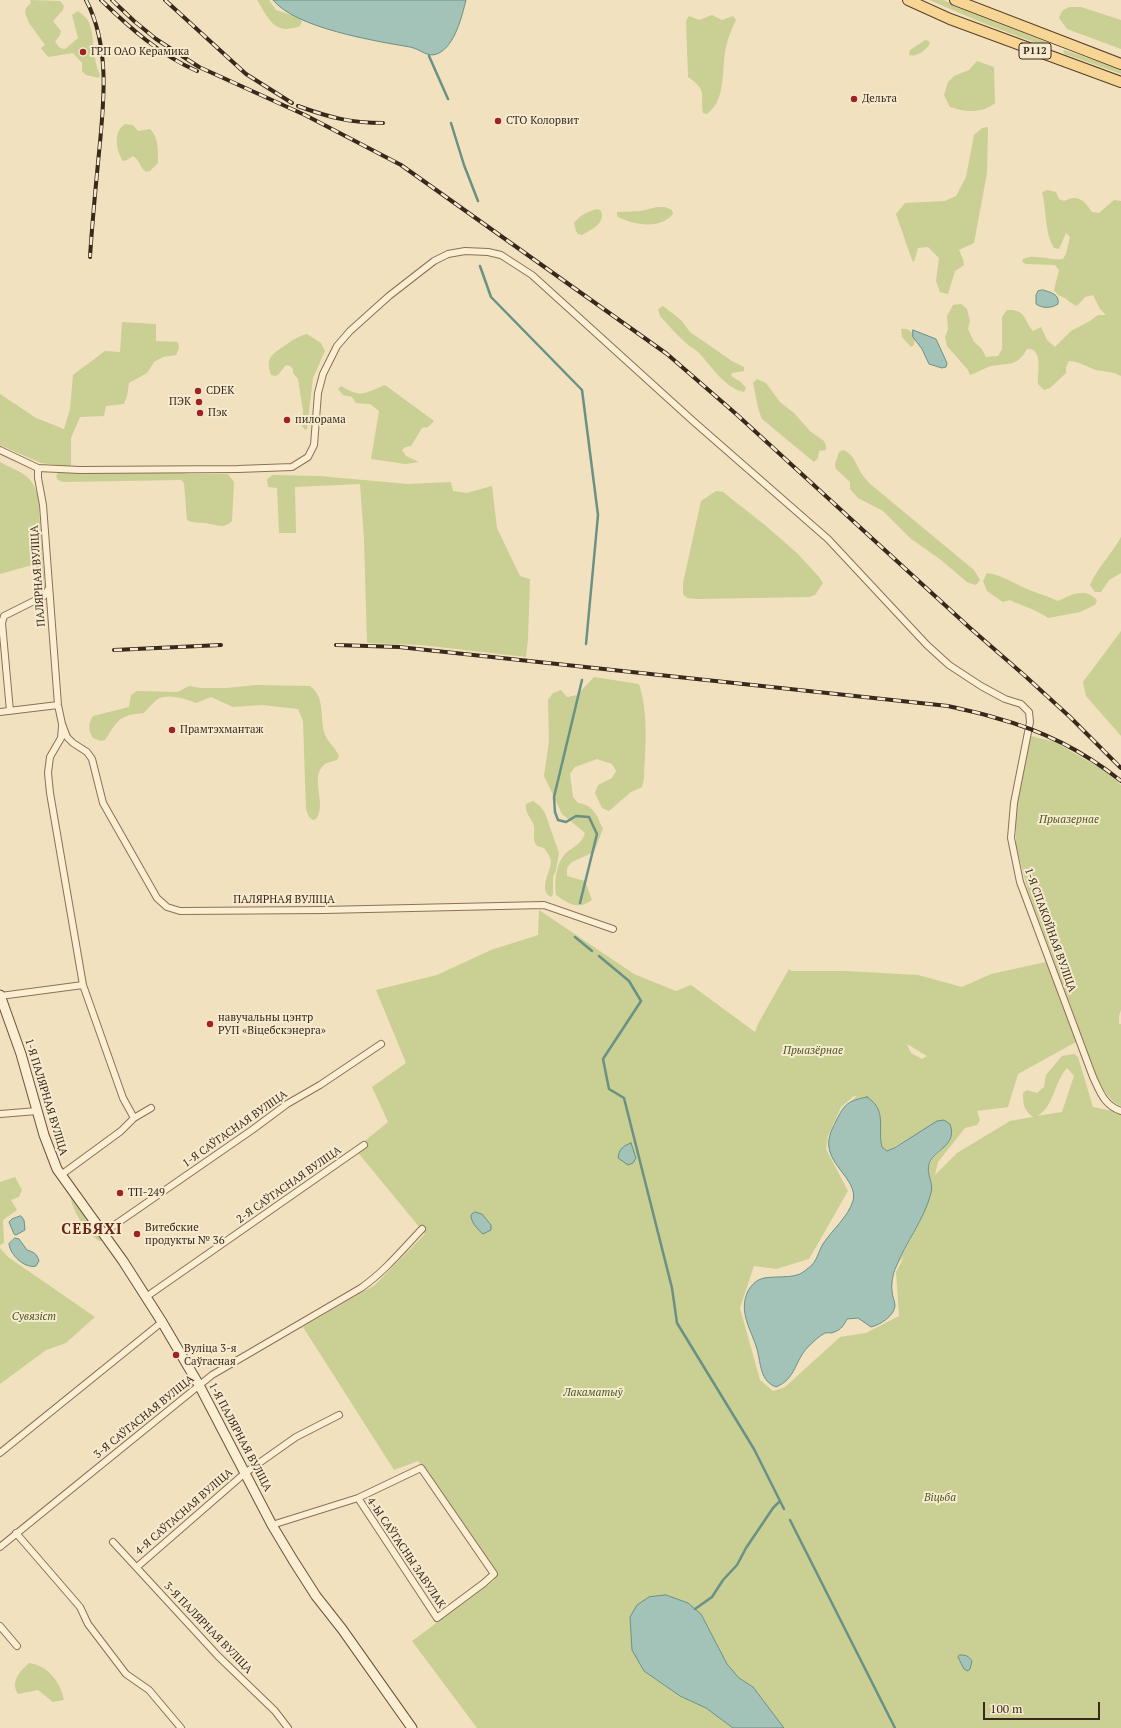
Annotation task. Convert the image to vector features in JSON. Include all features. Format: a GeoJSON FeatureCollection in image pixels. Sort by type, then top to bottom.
{"type":"FeatureCollection","features":[{"type":"Feature","properties":{"kind":"main road","name":"Р112"},"geometry":{"type":"LineString","coordinates":[[908,0],[950,19],[1121,82]]}},
{"type":"Feature","properties":{"kind":"main road","name":"Р112"},"geometry":{"type":"LineString","coordinates":[[955,0],[1121,64]]}},
{"type":"Feature","properties":{"kind":"main road"},"geometry":{"type":"LineString","coordinates":[[1041,52],[1046,51],[1050,46],[1050,40],[1047,36]]}},
{"type":"Feature","properties":{"kind":"main road"},"geometry":{"type":"LineString","coordinates":[[1064,61],[1060,57],[1059,51],[1062,46],[1070,44]]}},
{"type":"Feature","properties":{"kind":"street","name":"1-Я СПАКОЙНАЯ ВУЛІЦА"},"geometry":{"type":"LineString","coordinates":[[38,468],[88,470],[238,470],[292,467],[308,456],[314,445],[318,393],[323,374],[337,346],[350,331],[389,296],[434,261],[448,254],[465,251],[488,252],[501,255],[532,275],[693,421],[828,539],[927,645],[949,665],[980,686],[1021,704],[1029,712],[1030,722],[1023,751],[1014,803],[1011,838],[1020,882],[1093,1077],[1102,1097],[1110,1106],[1121,1111]]}},
{"type":"Feature","properties":{"kind":"street"},"geometry":{"type":"LineString","coordinates":[[0,450],[38,468]]}},
{"type":"Feature","properties":{"kind":"street","name":"ПАЛЯРНАЯ ВУЛІЦА"},"geometry":{"type":"LineString","coordinates":[[38,468],[38,478],[43,505],[58,705],[62,724],[67,737],[73,744],[87,752],[92,759],[103,803],[157,898],[167,907],[174,910],[332,910],[544,905],[612,929]]}},
{"type":"Feature","properties":{"kind":"street"},"geometry":{"type":"LineString","coordinates":[[10,711],[2,623],[4,616],[44,596],[50,588]]}},
{"type":"Feature","properties":{"kind":"street"},"geometry":{"type":"LineString","coordinates":[[0,712],[58,705]]}},
{"type":"Feature","properties":{"kind":"street","name":"ПАЛЯРНАЯ ВУЛІЦА"},"geometry":{"type":"LineString","coordinates":[[62,724],[61,738],[50,757],[48,773],[82,985],[123,1098],[134,1118]]}},
{"type":"Feature","properties":{"kind":"street"},"geometry":{"type":"LineString","coordinates":[[0,996],[82,985]]}},
{"type":"Feature","properties":{"kind":"street","name":"1-Я ПАЛЯРНАЯ ВУЛІЦА"},"geometry":{"type":"LineString","coordinates":[[0,996],[21,1054],[37,1112],[53,1159],[61,1175],[103,1233],[162,1322],[199,1385],[272,1525],[316,1596],[342,1629],[412,1728]]}},
{"type":"Feature","properties":{"kind":"street","name":"1-Я САЎГАСНАЯ ВУЛІЦА"},"geometry":{"type":"LineString","coordinates":[[103,1233],[287,1104],[320,1085],[381,1044]]}},
{"type":"Feature","properties":{"kind":"street"},"geometry":{"type":"LineString","coordinates":[[61,1175],[121,1131],[134,1118],[151,1108]]}},
{"type":"Feature","properties":{"kind":"street"},"geometry":{"type":"LineString","coordinates":[[0,1114],[37,1112]]}},
{"type":"Feature","properties":{"kind":"street","name":"2-Я САЎГАСНАЯ ВУЛІЦА"},"geometry":{"type":"LineString","coordinates":[[146,1297],[364,1145]]}},
{"type":"Feature","properties":{"kind":"street","name":"3-Я САЎГАСНАЯ ВУЛІЦА"},"geometry":{"type":"LineString","coordinates":[[0,1546],[212,1375],[361,1288],[384,1270],[422,1229]]}},
{"type":"Feature","properties":{"kind":"street"},"geometry":{"type":"LineString","coordinates":[[0,1453],[162,1322]]}},
{"type":"Feature","properties":{"kind":"street","name":"4-Я САЎГАСНАЯ ВУЛІЦА"},"geometry":{"type":"LineString","coordinates":[[136,1567],[245,1473],[296,1437],[339,1415]]}},
{"type":"Feature","properties":{"kind":"street","name":"4-Ы САЎГАСНЫ ЗАВУЛАК"},"geometry":{"type":"LineString","coordinates":[[272,1525],[358,1498],[421,1468],[494,1574],[437,1618],[358,1498]]}},
{"type":"Feature","properties":{"kind":"street"},"geometry":{"type":"LineString","coordinates":[[16,1533],[80,1608],[88,1624],[126,1674],[149,1690],[181,1728]]}},
{"type":"Feature","properties":{"kind":"street","name":"3-Я ПАЛЯРНАЯ ВУЛІЦА"},"geometry":{"type":"LineString","coordinates":[[113,1542],[218,1656],[275,1711],[288,1728]]}},
{"type":"Feature","properties":{"kind":"street"},"geometry":{"type":"LineString","coordinates":[[0,1626],[17,1646]]}},
{"type":"Feature","properties":{"kind":"green space"},"geometry":{"type":"Polygon","coordinates":[[[30,0],[60,1],[64,6],[63,10],[53,21],[61,31],[55,42],[60,48],[65,49],[78,38],[72,15],[78,11],[87,19],[92,31],[97,69],[100,75],[99,78],[86,75],[82,71],[82,63],[73,53],[48,57],[41,48],[45,45],[29,23],[25,13],[26,8],[31,3],[30,0]]]}},
{"type":"Feature","properties":{"kind":"green space"},"geometry":{"type":"Polygon","coordinates":[[[257,0],[269,0],[276,10],[300,18],[302,22],[300,26],[291,29],[284,29],[273,24],[257,0]]]}},
{"type":"Feature","properties":{"kind":"green space"},"geometry":{"type":"Polygon","coordinates":[[[929,0],[943,0],[1046,42],[1047,44],[1044,46],[988,25],[929,0]]]}},
{"type":"Feature","properties":{"kind":"green space"},"geometry":{"type":"Polygon","coordinates":[[[1069,7],[1081,7],[1121,20],[1121,49],[1067,29],[1059,18],[1062,11],[1069,7]]]}},
{"type":"Feature","properties":{"kind":"green space"},"geometry":{"type":"Polygon","coordinates":[[[712,15],[722,20],[733,16],[736,20],[726,47],[722,83],[718,100],[707,114],[703,113],[701,89],[688,77],[686,21],[689,16],[699,20],[712,15]]]}},
{"type":"Feature","properties":{"kind":"green space"},"geometry":{"type":"Polygon","coordinates":[[[925,40],[929,41],[930,44],[926,49],[921,53],[909,55],[910,50],[925,40]]]}},
{"type":"Feature","properties":{"kind":"green space"},"geometry":{"type":"Polygon","coordinates":[[[1064,50],[1121,69],[1121,74],[1065,54],[1063,52],[1064,50]]]}},
{"type":"Feature","properties":{"kind":"green space"},"geometry":{"type":"Polygon","coordinates":[[[977,61],[994,67],[995,103],[990,107],[973,111],[950,107],[944,95],[948,82],[954,76],[969,70],[977,61]]]}},
{"type":"Feature","properties":{"kind":"green space"},"geometry":{"type":"Polygon","coordinates":[[[125,124],[133,125],[138,131],[150,129],[153,132],[157,145],[158,163],[150,171],[146,172],[133,156],[123,161],[117,147],[117,136],[121,127],[125,124]]]}},
{"type":"Feature","properties":{"kind":"green space"},"geometry":{"type":"Polygon","coordinates":[[[988,127],[987,173],[974,243],[959,250],[964,265],[955,271],[948,294],[940,292],[936,281],[939,258],[928,247],[918,248],[914,262],[912,260],[896,214],[905,203],[945,201],[956,196],[966,177],[974,135],[982,128],[988,127]]]}},
{"type":"Feature","properties":{"kind":"green space"},"geometry":{"type":"Polygon","coordinates":[[[1048,190],[1056,192],[1059,199],[1064,201],[1073,198],[1080,199],[1092,212],[1099,213],[1114,200],[1121,201],[1121,376],[1112,372],[1096,370],[1079,363],[1069,361],[1066,367],[1066,373],[1050,388],[1044,390],[1038,384],[1038,357],[1036,352],[1027,349],[1020,359],[1012,363],[991,366],[970,375],[968,370],[947,346],[945,337],[948,329],[947,316],[953,305],[961,304],[967,309],[970,321],[968,329],[974,342],[981,348],[986,357],[998,356],[1002,349],[1002,317],[1007,310],[1018,311],[1021,313],[1033,331],[1041,327],[1047,340],[1055,347],[1071,331],[1098,315],[1106,315],[1100,309],[1093,295],[1085,297],[1077,306],[1058,295],[1054,290],[1059,270],[1055,265],[1026,264],[1022,262],[1023,259],[1028,257],[1063,259],[1066,254],[1070,237],[1066,233],[1059,249],[1054,248],[1047,228],[1042,192],[1048,190]]]}},
{"type":"Feature","properties":{"kind":"green space"},"geometry":{"type":"Polygon","coordinates":[[[657,207],[665,207],[672,210],[673,214],[663,221],[652,224],[634,223],[617,216],[617,212],[641,211],[657,207]]]}},
{"type":"Feature","properties":{"kind":"green space"},"geometry":{"type":"Polygon","coordinates":[[[598,209],[601,211],[602,215],[600,223],[582,235],[578,234],[574,223],[584,214],[598,209]]]}},
{"type":"Feature","properties":{"kind":"green space"},"geometry":{"type":"Polygon","coordinates":[[[663,306],[681,320],[690,332],[732,361],[744,367],[744,371],[732,373],[731,376],[741,382],[746,388],[744,392],[737,390],[724,381],[698,352],[688,345],[674,331],[660,316],[658,309],[663,306]]]}},
{"type":"Feature","properties":{"kind":"green space"},"geometry":{"type":"Polygon","coordinates":[[[122,322],[156,324],[156,341],[178,342],[179,348],[176,355],[163,357],[154,362],[147,373],[129,383],[124,404],[106,406],[104,416],[80,417],[71,438],[71,467],[41,463],[0,445],[0,394],[36,418],[64,429],[70,409],[73,375],[105,351],[120,352],[122,322]]]}},
{"type":"Feature","properties":{"kind":"green space"},"geometry":{"type":"Polygon","coordinates":[[[901,329],[909,330],[912,333],[915,337],[914,345],[911,347],[902,337],[901,329]]]}},
{"type":"Feature","properties":{"kind":"green space"},"geometry":{"type":"Polygon","coordinates":[[[307,334],[321,343],[325,351],[313,378],[307,429],[305,430],[302,426],[303,411],[298,379],[293,373],[293,369],[286,365],[278,375],[271,375],[269,363],[270,359],[275,353],[294,339],[307,334]]]}},
{"type":"Feature","properties":{"kind":"green space"},"geometry":{"type":"Polygon","coordinates":[[[757,379],[766,383],[780,402],[794,413],[810,431],[824,441],[826,450],[819,451],[818,458],[814,462],[762,419],[753,383],[757,379]]]}},
{"type":"Feature","properties":{"kind":"green space"},"geometry":{"type":"Polygon","coordinates":[[[385,385],[434,421],[428,427],[422,428],[411,446],[405,447],[402,450],[406,456],[419,462],[406,464],[371,459],[379,411],[370,404],[356,403],[352,397],[343,395],[338,389],[341,386],[354,392],[363,393],[385,385]]]}},
{"type":"Feature","properties":{"kind":"green space"},"geometry":{"type":"Polygon","coordinates":[[[843,450],[851,455],[861,473],[869,483],[974,570],[980,580],[978,583],[975,585],[967,582],[941,560],[910,538],[883,511],[858,498],[850,489],[850,482],[836,469],[835,464],[839,452],[843,450]]]}},
{"type":"Feature","properties":{"kind":"green space"},"geometry":{"type":"Polygon","coordinates":[[[0,462],[29,478],[38,497],[45,589],[44,593],[39,598],[36,564],[0,574],[0,462]]]}},
{"type":"Feature","properties":{"kind":"green space"},"geometry":{"type":"Polygon","coordinates":[[[59,472],[180,472],[187,474],[228,474],[234,482],[232,521],[229,524],[219,526],[187,520],[184,483],[181,480],[63,482],[58,480],[56,476],[59,472]]]}},
{"type":"Feature","properties":{"kind":"green space"},"geometry":{"type":"Polygon","coordinates":[[[273,475],[319,476],[408,484],[451,482],[453,491],[467,493],[492,486],[497,528],[520,576],[530,579],[526,657],[421,645],[367,643],[364,539],[360,484],[295,487],[296,533],[279,533],[277,488],[268,487],[267,479],[273,475]]]}},
{"type":"Feature","properties":{"kind":"green space"},"geometry":{"type":"Polygon","coordinates":[[[716,491],[723,492],[797,553],[823,583],[815,595],[809,597],[697,599],[687,598],[683,594],[683,583],[701,501],[716,491]]]}},
{"type":"Feature","properties":{"kind":"green space"},"geometry":{"type":"Polygon","coordinates":[[[1121,537],[1121,573],[1109,580],[1101,592],[1095,592],[1090,585],[1121,537]]]}},
{"type":"Feature","properties":{"kind":"green space"},"geometry":{"type":"Polygon","coordinates":[[[987,573],[1002,577],[1029,590],[1058,601],[1078,593],[1088,594],[1097,600],[1095,605],[1080,612],[1048,618],[1034,610],[1010,600],[1003,602],[987,591],[983,581],[987,573]]]}},
{"type":"Feature","properties":{"kind":"green space"},"geometry":{"type":"Polygon","coordinates":[[[1121,631],[1121,736],[1086,696],[1083,682],[1121,631]]]}},
{"type":"Feature","properties":{"kind":"green space"},"geometry":{"type":"Polygon","coordinates":[[[594,677],[639,684],[645,719],[644,779],[642,787],[631,792],[609,811],[602,808],[595,793],[598,785],[612,778],[616,771],[612,764],[597,759],[575,767],[570,774],[573,797],[578,803],[588,806],[594,812],[603,829],[594,852],[572,862],[567,868],[567,876],[585,881],[592,900],[583,905],[574,905],[556,895],[556,876],[560,861],[565,854],[580,842],[585,833],[562,814],[544,776],[549,741],[548,700],[553,693],[561,690],[567,697],[577,695],[594,677]]]}},
{"type":"Feature","properties":{"kind":"green space"},"geometry":{"type":"Polygon","coordinates":[[[256,685],[310,686],[318,695],[324,732],[339,756],[337,760],[325,764],[320,769],[318,783],[320,806],[316,819],[313,820],[309,817],[306,809],[303,721],[298,709],[262,705],[233,707],[211,697],[196,703],[182,698],[162,697],[156,700],[144,713],[129,715],[116,723],[105,740],[101,741],[93,738],[90,732],[89,724],[93,716],[129,707],[131,695],[137,691],[178,692],[189,686],[201,688],[227,688],[256,685]]]}},
{"type":"Feature","properties":{"kind":"green space","name":"Прыазернае"},"geometry":{"type":"Polygon","coordinates":[[[1031,736],[1055,742],[1105,771],[1121,785],[1121,1010],[1119,1024],[1121,1024],[1121,1106],[1110,1099],[1099,1082],[1028,891],[1016,845],[1016,807],[1031,736]]]}},
{"type":"Feature","properties":{"kind":"green space"},"geometry":{"type":"Polygon","coordinates":[[[533,801],[540,806],[545,813],[559,853],[556,870],[553,877],[553,894],[551,897],[545,890],[551,862],[550,858],[544,848],[535,844],[534,826],[526,810],[526,804],[533,801]]]}},
{"type":"Feature","properties":{"kind":"green space"},"geometry":{"type":"Polygon","coordinates":[[[539,910],[634,974],[676,991],[691,985],[755,1032],[789,969],[791,971],[845,971],[918,975],[962,987],[991,974],[1046,962],[1076,1042],[1018,1074],[1008,1107],[977,1111],[980,1120],[977,1125],[965,1128],[938,1162],[935,1175],[957,1153],[1010,1121],[1033,1117],[1025,1107],[1023,1093],[1027,1090],[1037,1093],[1044,1087],[1046,1075],[1062,1056],[1074,1054],[1078,1057],[1093,1107],[1121,1114],[1121,1728],[784,1728],[753,1687],[739,1678],[727,1664],[701,1614],[644,1671],[680,1696],[706,1708],[733,1728],[477,1728],[412,1641],[495,1580],[494,1569],[418,1461],[394,1470],[303,1327],[375,1285],[425,1234],[355,1149],[388,1122],[372,1087],[406,1063],[376,990],[437,975],[491,950],[538,935],[539,910]],[[907,1044],[911,1053],[922,1059],[927,1056],[907,1044]],[[1067,1068],[1059,1080],[1051,1101],[1043,1112],[1037,1116],[1062,1112],[1074,1076],[1067,1068]],[[854,1096],[841,1107],[828,1136],[826,1149],[848,1191],[809,1259],[776,1269],[754,1266],[740,1308],[760,1380],[773,1391],[785,1387],[840,1337],[866,1333],[899,1316],[896,1272],[904,1257],[898,1263],[921,1220],[932,1184],[929,1165],[934,1157],[948,1143],[912,1137],[887,1151],[882,1147],[880,1114],[878,1108],[873,1102],[867,1097],[851,1101],[857,1096],[854,1096]]]}},
{"type":"Feature","properties":{"kind":"green space"},"geometry":{"type":"Polygon","coordinates":[[[15,1177],[22,1190],[19,1197],[11,1200],[17,1210],[3,1220],[4,1243],[0,1245],[0,1182],[15,1177]]]}},
{"type":"Feature","properties":{"kind":"green space"},"geometry":{"type":"Polygon","coordinates":[[[70,1191],[103,1239],[102,1241],[99,1241],[94,1237],[79,1219],[75,1212],[70,1191]]]}},
{"type":"Feature","properties":{"kind":"green space","name":"Сувязіст"},"geometry":{"type":"Polygon","coordinates":[[[0,1248],[8,1257],[95,1317],[66,1343],[46,1350],[0,1384],[0,1248]]]}},
{"type":"Feature","properties":{"kind":"green space"},"geometry":{"type":"Polygon","coordinates":[[[29,1663],[48,1671],[60,1687],[64,1700],[53,1702],[38,1690],[18,1694],[15,1685],[17,1677],[29,1663]]]}},
{"type":"Feature","properties":{"kind":"water"},"geometry":{"type":"Polygon","coordinates":[[[273,0],[466,0],[454,37],[445,49],[435,55],[431,55],[414,48],[357,37],[317,26],[284,10],[273,0]]]}},
{"type":"Feature","properties":{"kind":"water"},"geometry":{"type":"Polygon","coordinates":[[[1043,290],[1056,296],[1058,304],[1042,307],[1036,304],[1036,295],[1038,291],[1043,290]]]}},
{"type":"Feature","properties":{"kind":"water"},"geometry":{"type":"Polygon","coordinates":[[[913,330],[936,339],[947,363],[946,367],[942,368],[929,364],[922,349],[913,337],[913,330]]]}},
{"type":"Feature","properties":{"kind":"water"},"geometry":{"type":"Polygon","coordinates":[[[867,1097],[878,1108],[880,1114],[882,1147],[887,1151],[896,1147],[937,1121],[944,1120],[950,1124],[952,1131],[951,1138],[948,1143],[931,1159],[929,1164],[928,1172],[932,1189],[924,1212],[894,1272],[892,1295],[895,1306],[892,1313],[882,1322],[871,1327],[858,1318],[847,1319],[839,1330],[832,1333],[823,1334],[804,1352],[788,1379],[783,1384],[776,1387],[767,1381],[762,1371],[757,1349],[746,1320],[744,1306],[745,1299],[750,1287],[755,1282],[764,1278],[797,1275],[812,1265],[816,1260],[823,1244],[851,1207],[853,1193],[851,1185],[831,1154],[829,1145],[830,1135],[842,1110],[851,1102],[867,1097]]]}},
{"type":"Feature","properties":{"kind":"water"},"geometry":{"type":"Polygon","coordinates":[[[631,1143],[636,1158],[633,1163],[628,1165],[618,1158],[619,1152],[622,1148],[631,1143]]]}},
{"type":"Feature","properties":{"kind":"water"},"geometry":{"type":"Polygon","coordinates":[[[475,1212],[482,1214],[491,1225],[491,1230],[483,1234],[477,1228],[471,1217],[471,1215],[475,1212]]]}},
{"type":"Feature","properties":{"kind":"water"},"geometry":{"type":"Polygon","coordinates":[[[21,1216],[24,1220],[25,1230],[16,1235],[14,1234],[9,1222],[12,1219],[21,1216]]]}},
{"type":"Feature","properties":{"kind":"water"},"geometry":{"type":"Polygon","coordinates":[[[15,1238],[19,1239],[27,1250],[36,1255],[39,1261],[36,1266],[27,1265],[15,1257],[9,1244],[15,1238]]]}},
{"type":"Feature","properties":{"kind":"water"},"geometry":{"type":"Polygon","coordinates":[[[666,1595],[688,1603],[701,1614],[727,1664],[739,1678],[753,1687],[784,1728],[733,1728],[706,1708],[680,1696],[644,1671],[632,1650],[630,1617],[637,1605],[649,1597],[666,1595]]]}},
{"type":"Feature","properties":{"kind":"water"},"geometry":{"type":"Polygon","coordinates":[[[960,1655],[967,1656],[972,1661],[968,1671],[964,1669],[958,1657],[960,1655]]]}},
{"type":"Feature","properties":{"kind":"waterway"},"geometry":{"type":"LineString","coordinates":[[429,56],[448,99]]}},
{"type":"Feature","properties":{"kind":"waterway"},"geometry":{"type":"LineString","coordinates":[[451,123],[464,165],[478,201]]}},
{"type":"Feature","properties":{"kind":"waterway"},"geometry":{"type":"LineString","coordinates":[[480,266],[491,297],[582,390],[598,515],[586,644]]}},
{"type":"Feature","properties":{"kind":"waterway"},"geometry":{"type":"LineString","coordinates":[[580,903],[597,834],[589,817],[576,816],[566,822],[558,820],[555,812],[554,797],[582,680]]}},
{"type":"Feature","properties":{"kind":"waterway"},"geometry":{"type":"LineString","coordinates":[[575,937],[592,951]]}},
{"type":"Feature","properties":{"kind":"waterway"},"geometry":{"type":"LineString","coordinates":[[599,956],[629,981],[641,1001],[603,1059],[609,1089],[624,1098],[672,1288],[677,1323],[754,1449],[784,1509]]}},
{"type":"Feature","properties":{"kind":"waterway"},"geometry":{"type":"LineString","coordinates":[[695,1609],[712,1597],[723,1580],[737,1565],[746,1548],[773,1508],[780,1501]]}},
{"type":"Feature","properties":{"kind":"waterway"},"geometry":{"type":"LineString","coordinates":[[790,1520],[895,1728]]}},
{"type":"Feature","properties":{"kind":"railway"},"geometry":{"type":"LineString","coordinates":[[86,0],[100,39],[104,80],[102,122],[90,257]]}},
{"type":"Feature","properties":{"kind":"railway"},"geometry":{"type":"LineString","coordinates":[[101,0],[134,31],[158,49],[183,65],[197,71]]}},
{"type":"Feature","properties":{"kind":"railway"},"geometry":{"type":"LineString","coordinates":[[112,0],[156,39],[199,67],[305,115],[401,165],[667,354],[735,413],[970,628],[1024,675],[1070,717],[1121,768]]}},
{"type":"Feature","properties":{"kind":"railway"},"geometry":{"type":"LineString","coordinates":[[165,0],[246,74],[292,103]]}},
{"type":"Feature","properties":{"kind":"railway"},"geometry":{"type":"LineString","coordinates":[[298,106],[339,119],[383,123]]}},
{"type":"Feature","properties":{"kind":"railway"},"geometry":{"type":"LineString","coordinates":[[114,650],[221,645]]}},
{"type":"Feature","properties":{"kind":"railway"},"geometry":{"type":"LineString","coordinates":[[336,645],[399,647],[948,706],[1013,723],[1046,736],[1077,751],[1107,770],[1121,781]]}},
{"type":"Feature","properties":{"kind":"place","name":"ГРП ОАО Керамика"},"geometry":{"type":"Point","coordinates":[83,52]}},
{"type":"Feature","properties":{"kind":"place","name":"Дельта"},"geometry":{"type":"Point","coordinates":[854,99]}},
{"type":"Feature","properties":{"kind":"place","name":"СТО Колорвит"},"geometry":{"type":"Point","coordinates":[498,121]}},
{"type":"Feature","properties":{"kind":"place","name":"CDEK"},"geometry":{"type":"Point","coordinates":[198,391]}},
{"type":"Feature","properties":{"kind":"place","name":"ПЭК"},"geometry":{"type":"Point","coordinates":[199,402]}},
{"type":"Feature","properties":{"kind":"place","name":"Пэк"},"geometry":{"type":"Point","coordinates":[200,413]}},
{"type":"Feature","properties":{"kind":"place","name":"пилорама"},"geometry":{"type":"Point","coordinates":[287,420]}},
{"type":"Feature","properties":{"kind":"place","name":"Прамтэхмантаж"},"geometry":{"type":"Point","coordinates":[172,730]}},
{"type":"Feature","properties":{"kind":"place","name":"навучальны цэнтр РУП «Віцебскэнерга»"},"geometry":{"type":"Point","coordinates":[210,1024]}},
{"type":"Feature","properties":{"kind":"place","name":"ТП-249"},"geometry":{"type":"Point","coordinates":[120,1193]}},
{"type":"Feature","properties":{"kind":"place","name":"Витебские продукты № 36"},"geometry":{"type":"Point","coordinates":[137,1234]}},
{"type":"Feature","properties":{"kind":"place","name":"Вуліца 3-я Саўгасная"},"geometry":{"type":"Point","coordinates":[176,1355]}},
{"type":"Feature","properties":{"kind":"district","name":"СЕБЯХІ"},"geometry":{"type":"Point","coordinates":[92,1230]}},
{"type":"Feature","properties":{"kind":"park label","name":"Прыазёрнае"},"geometry":{"type":"Point","coordinates":[813,1051]}},
{"type":"Feature","properties":{"kind":"park label","name":"Лакаматыў"},"geometry":{"type":"Point","coordinates":[593,1393]}},
{"type":"Feature","properties":{"kind":"park label","name":"Віцьба"},"geometry":{"type":"Point","coordinates":[940,1498]}}]}
